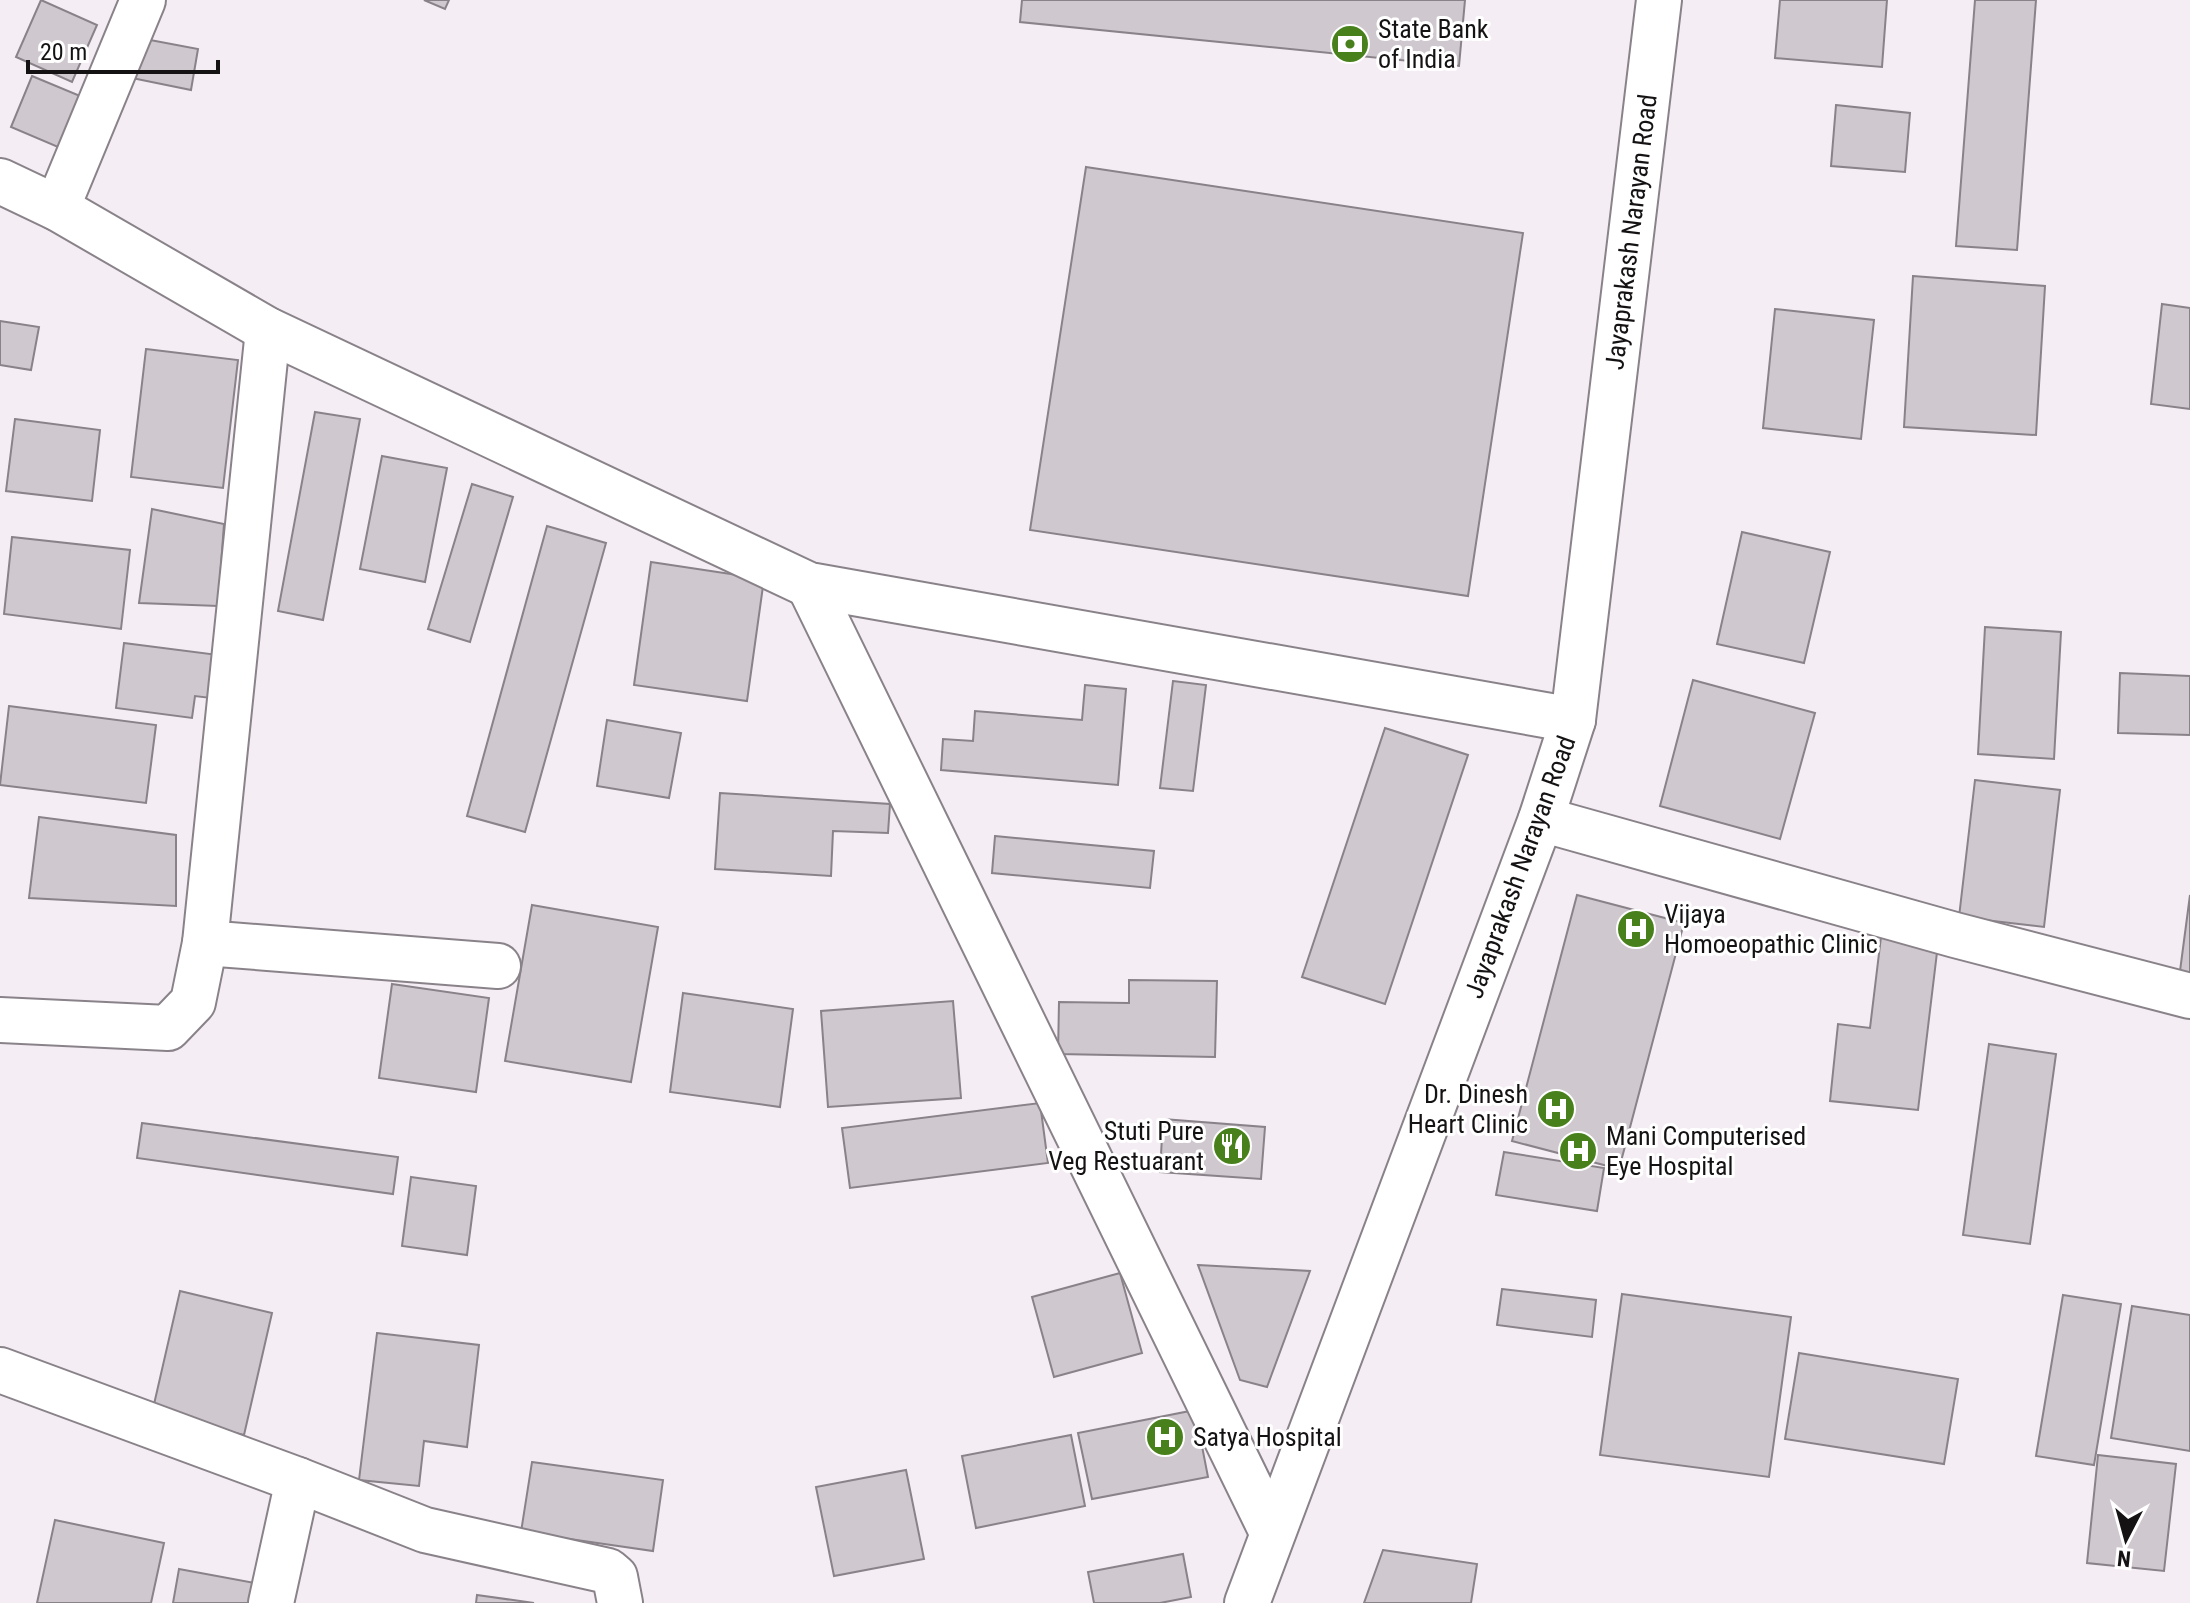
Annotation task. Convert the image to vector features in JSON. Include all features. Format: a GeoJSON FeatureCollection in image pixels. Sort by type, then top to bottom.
{"type":"FeatureCollection","features":[{"type":"Feature","properties":{"kind":"street"},"geometry":{"type":"LineString","coordinates":[[57,208],[143,0]]}},
{"type":"Feature","properties":{"kind":"street","name":"Jayaprakash Narayan Road"},"geometry":{"type":"LineString","coordinates":[[1252,1601],[1272,1532],[1541,819],[1573,720],[1659,0]]}},
{"type":"Feature","properties":{"kind":"street"},"geometry":{"type":"LineString","coordinates":[[0,181],[57,208],[268,330],[809,585],[1573,720]]}},
{"type":"Feature","properties":{"kind":"street"},"geometry":{"type":"LineString","coordinates":[[0,1020],[168,1028],[193,1002],[205,943],[268,330]]}},
{"type":"Feature","properties":{"kind":"street"},"geometry":{"type":"LineString","coordinates":[[809,585],[1272,1532]]}},
{"type":"Feature","properties":{"kind":"street"},"geometry":{"type":"LineString","coordinates":[[1541,819],[1955,935],[2190,996]]}},
{"type":"Feature","properties":{"kind":"street"},"geometry":{"type":"LineString","coordinates":[[205,943],[498,966]]}},
{"type":"Feature","properties":{"kind":"street"},"geometry":{"type":"LineString","coordinates":[[0,1370],[425,1530],[608,1571],[615,1577],[620,1603]]}},
{"type":"Feature","properties":{"kind":"street"},"geometry":{"type":"LineString","coordinates":[[271,1603],[298,1480]]}},
{"type":"Feature","properties":{"kind":"building"},"geometry":{"type":"Polygon","coordinates":[[[41,0],[97,25],[72,82],[16,57],[41,0]]]}},
{"type":"Feature","properties":{"kind":"building"},"geometry":{"type":"Polygon","coordinates":[[[424,0],[449,0],[445,9],[424,0]]]}},
{"type":"Feature","properties":{"kind":"building","name":"State Bank of India"},"geometry":{"type":"Polygon","coordinates":[[[1022,0],[1465,0],[1459,66],[1020,22],[1022,0]]]}},
{"type":"Feature","properties":{"kind":"building"},"geometry":{"type":"Polygon","coordinates":[[[1780,0],[1887,0],[1882,67],[1775,58],[1780,0]]]}},
{"type":"Feature","properties":{"kind":"building"},"geometry":{"type":"Polygon","coordinates":[[[1975,0],[2036,0],[2017,250],[1956,246],[1975,0]]]}},
{"type":"Feature","properties":{"kind":"building"},"geometry":{"type":"Polygon","coordinates":[[[129,36],[198,49],[191,90],[122,76],[129,36]]]}},
{"type":"Feature","properties":{"kind":"building"},"geometry":{"type":"Polygon","coordinates":[[[32,76],[85,98],[65,150],[11,127],[32,76]]]}},
{"type":"Feature","properties":{"kind":"building"},"geometry":{"type":"Polygon","coordinates":[[[1836,105],[1910,113],[1905,172],[1831,166],[1836,105]]]}},
{"type":"Feature","properties":{"kind":"building"},"geometry":{"type":"Polygon","coordinates":[[[1086,167],[1523,233],[1468,596],[1030,530],[1086,167]]]}},
{"type":"Feature","properties":{"kind":"building"},"geometry":{"type":"Polygon","coordinates":[[[1913,276],[2045,286],[2036,435],[1904,427],[1913,276]]]}},
{"type":"Feature","properties":{"kind":"building"},"geometry":{"type":"Polygon","coordinates":[[[2162,304],[2190,308],[2190,409],[2151,404],[2162,304]]]}},
{"type":"Feature","properties":{"kind":"building"},"geometry":{"type":"Polygon","coordinates":[[[1775,309],[1874,320],[1861,439],[1763,428],[1775,309]]]}},
{"type":"Feature","properties":{"kind":"building"},"geometry":{"type":"Polygon","coordinates":[[[0,321],[39,327],[31,370],[0,365],[0,321]]]}},
{"type":"Feature","properties":{"kind":"building"},"geometry":{"type":"Polygon","coordinates":[[[146,349],[238,360],[223,488],[131,477],[146,349]]]}},
{"type":"Feature","properties":{"kind":"building"},"geometry":{"type":"Polygon","coordinates":[[[315,412],[360,419],[323,620],[278,611],[315,412]]]}},
{"type":"Feature","properties":{"kind":"building"},"geometry":{"type":"Polygon","coordinates":[[[15,419],[100,430],[92,501],[6,491],[15,419]]]}},
{"type":"Feature","properties":{"kind":"building"},"geometry":{"type":"Polygon","coordinates":[[[382,456],[447,468],[425,582],[360,569],[382,456]]]}},
{"type":"Feature","properties":{"kind":"building"},"geometry":{"type":"Polygon","coordinates":[[[472,484],[513,497],[470,642],[428,629],[472,484]]]}},
{"type":"Feature","properties":{"kind":"building"},"geometry":{"type":"Polygon","coordinates":[[[152,509],[224,524],[218,606],[139,603],[152,509]]]}},
{"type":"Feature","properties":{"kind":"building"},"geometry":{"type":"Polygon","coordinates":[[[547,526],[606,543],[525,832],[467,816],[547,526]]]}},
{"type":"Feature","properties":{"kind":"building"},"geometry":{"type":"Polygon","coordinates":[[[1742,532],[1830,552],[1804,663],[1717,644],[1742,532]]]}},
{"type":"Feature","properties":{"kind":"building"},"geometry":{"type":"Polygon","coordinates":[[[12,537],[130,550],[121,629],[4,614],[12,537]]]}},
{"type":"Feature","properties":{"kind":"building"},"geometry":{"type":"Polygon","coordinates":[[[651,562],[764,579],[747,701],[634,685],[651,562]]]}},
{"type":"Feature","properties":{"kind":"building"},"geometry":{"type":"Polygon","coordinates":[[[1985,627],[2061,632],[2054,759],[1978,754],[1985,627]]]}},
{"type":"Feature","properties":{"kind":"building"},"geometry":{"type":"Polygon","coordinates":[[[124,643],[234,657],[227,700],[195,696],[192,718],[116,708],[124,643]]]}},
{"type":"Feature","properties":{"kind":"building"},"geometry":{"type":"Polygon","coordinates":[[[2120,673],[2190,676],[2190,735],[2118,733],[2120,673]]]}},
{"type":"Feature","properties":{"kind":"building"},"geometry":{"type":"Polygon","coordinates":[[[1693,680],[1815,713],[1780,839],[1660,806],[1693,680]]]}},
{"type":"Feature","properties":{"kind":"building"},"geometry":{"type":"Polygon","coordinates":[[[1173,681],[1206,685],[1193,791],[1160,788],[1173,681]]]}},
{"type":"Feature","properties":{"kind":"building"},"geometry":{"type":"Polygon","coordinates":[[[1085,685],[1126,689],[1118,785],[941,770],[943,739],[973,741],[975,711],[1082,720],[1085,685]]]}},
{"type":"Feature","properties":{"kind":"building"},"geometry":{"type":"Polygon","coordinates":[[[9,706],[156,725],[146,803],[0,785],[9,706]]]}},
{"type":"Feature","properties":{"kind":"building"},"geometry":{"type":"Polygon","coordinates":[[[607,720],[681,733],[669,798],[597,786],[607,720]]]}},
{"type":"Feature","properties":{"kind":"building"},"geometry":{"type":"Polygon","coordinates":[[[1385,728],[1468,755],[1385,1004],[1302,977],[1385,728]]]}},
{"type":"Feature","properties":{"kind":"building"},"geometry":{"type":"Polygon","coordinates":[[[1975,780],[2060,790],[2044,927],[1959,917],[1975,780]]]}},
{"type":"Feature","properties":{"kind":"building"},"geometry":{"type":"Polygon","coordinates":[[[720,793],[890,804],[888,833],[833,831],[831,876],[715,869],[720,793]]]}},
{"type":"Feature","properties":{"kind":"building"},"geometry":{"type":"Polygon","coordinates":[[[39,817],[176,835],[176,906],[29,898],[39,817]]]}},
{"type":"Feature","properties":{"kind":"building"},"geometry":{"type":"Polygon","coordinates":[[[995,836],[1154,851],[1150,888],[992,873],[995,836]]]}},
{"type":"Feature","properties":{"kind":"building"},"geometry":{"type":"Polygon","coordinates":[[[1577,895],[1684,923],[1619,1169],[1512,1141],[1577,895]]]}},
{"type":"Feature","properties":{"kind":"building"},"geometry":{"type":"Polygon","coordinates":[[[2190,895],[2190,973],[2180,971],[2190,895]]]}},
{"type":"Feature","properties":{"kind":"building"},"geometry":{"type":"Polygon","coordinates":[[[532,905],[658,927],[631,1082],[505,1061],[532,905]]]}},
{"type":"Feature","properties":{"kind":"building"},"geometry":{"type":"Polygon","coordinates":[[[1881,937],[1938,944],[1918,1110],[1830,1101],[1838,1024],[1870,1028],[1881,937]]]}},
{"type":"Feature","properties":{"kind":"building"},"geometry":{"type":"Polygon","coordinates":[[[1129,980],[1217,981],[1215,1057],[1058,1054],[1059,1002],[1129,1003],[1129,980]]]}},
{"type":"Feature","properties":{"kind":"building"},"geometry":{"type":"Polygon","coordinates":[[[392,984],[489,998],[476,1092],[379,1078],[392,984]]]}},
{"type":"Feature","properties":{"kind":"building"},"geometry":{"type":"Polygon","coordinates":[[[683,993],[793,1009],[780,1107],[670,1092],[683,993]]]}},
{"type":"Feature","properties":{"kind":"building"},"geometry":{"type":"Polygon","coordinates":[[[953,1001],[961,1098],[828,1107],[821,1011],[953,1001]]]}},
{"type":"Feature","properties":{"kind":"building"},"geometry":{"type":"Polygon","coordinates":[[[1989,1044],[2056,1054],[2030,1244],[1963,1235],[1989,1044]]]}},
{"type":"Feature","properties":{"kind":"building"},"geometry":{"type":"Polygon","coordinates":[[[1040,1103],[1048,1163],[850,1188],[842,1128],[1040,1103]]]}},
{"type":"Feature","properties":{"kind":"building"},"geometry":{"type":"Polygon","coordinates":[[[1163,1119],[1265,1127],[1261,1179],[1160,1172],[1163,1119]]]}},
{"type":"Feature","properties":{"kind":"building"},"geometry":{"type":"Polygon","coordinates":[[[142,1123],[398,1157],[393,1194],[137,1158],[142,1123]]]}},
{"type":"Feature","properties":{"kind":"building"},"geometry":{"type":"Polygon","coordinates":[[[1504,1152],[1604,1168],[1597,1211],[1496,1195],[1504,1152]]]}},
{"type":"Feature","properties":{"kind":"building"},"geometry":{"type":"Polygon","coordinates":[[[411,1177],[476,1186],[467,1255],[402,1246],[411,1177]]]}},
{"type":"Feature","properties":{"kind":"building"},"geometry":{"type":"Polygon","coordinates":[[[1198,1265],[1310,1271],[1267,1387],[1240,1380],[1198,1265]]]}},
{"type":"Feature","properties":{"kind":"building"},"geometry":{"type":"Polygon","coordinates":[[[1120,1273],[1142,1353],[1054,1377],[1032,1297],[1120,1273]]]}},
{"type":"Feature","properties":{"kind":"building"},"geometry":{"type":"Polygon","coordinates":[[[1502,1289],[1596,1300],[1592,1337],[1497,1325],[1502,1289]]]}},
{"type":"Feature","properties":{"kind":"building"},"geometry":{"type":"Polygon","coordinates":[[[180,1291],[272,1313],[244,1435],[152,1413],[180,1291]]]}},
{"type":"Feature","properties":{"kind":"building"},"geometry":{"type":"Polygon","coordinates":[[[1622,1294],[1791,1317],[1769,1477],[1600,1455],[1622,1294]]]}},
{"type":"Feature","properties":{"kind":"building"},"geometry":{"type":"Polygon","coordinates":[[[2063,1295],[2121,1304],[2094,1465],[2036,1456],[2063,1295]]]}},
{"type":"Feature","properties":{"kind":"building"},"geometry":{"type":"Polygon","coordinates":[[[2132,1306],[2190,1315],[2190,1451],[2111,1438],[2132,1306]]]}},
{"type":"Feature","properties":{"kind":"building"},"geometry":{"type":"Polygon","coordinates":[[[377,1333],[479,1345],[467,1447],[424,1441],[419,1486],[359,1480],[377,1333]]]}},
{"type":"Feature","properties":{"kind":"building"},"geometry":{"type":"Polygon","coordinates":[[[1799,1353],[1958,1379],[1944,1464],[1785,1439],[1799,1353]]]}},
{"type":"Feature","properties":{"kind":"building"},"geometry":{"type":"Polygon","coordinates":[[[1195,1410],[1208,1477],[1092,1499],[1078,1433],[1195,1410]]]}},
{"type":"Feature","properties":{"kind":"building"},"geometry":{"type":"Polygon","coordinates":[[[1071,1435],[1085,1506],[976,1528],[962,1456],[1071,1435]]]}},
{"type":"Feature","properties":{"kind":"building"},"geometry":{"type":"Polygon","coordinates":[[[2098,1455],[2176,1464],[2164,1571],[2087,1563],[2098,1455]]]}},
{"type":"Feature","properties":{"kind":"building"},"geometry":{"type":"Polygon","coordinates":[[[532,1462],[663,1480],[653,1551],[521,1532],[532,1462]]]}},
{"type":"Feature","properties":{"kind":"building"},"geometry":{"type":"Polygon","coordinates":[[[906,1470],[924,1559],[834,1576],[816,1487],[906,1470]]]}},
{"type":"Feature","properties":{"kind":"building"},"geometry":{"type":"Polygon","coordinates":[[[55,1520],[164,1543],[151,1603],[37,1603],[55,1520]]]}},
{"type":"Feature","properties":{"kind":"building"},"geometry":{"type":"Polygon","coordinates":[[[1383,1550],[1477,1564],[1471,1603],[1364,1603],[1383,1550]]]}},
{"type":"Feature","properties":{"kind":"building"},"geometry":{"type":"Polygon","coordinates":[[[1183,1554],[1191,1597],[1160,1603],[1094,1603],[1088,1572],[1183,1554]]]}},
{"type":"Feature","properties":{"kind":"building"},"geometry":{"type":"Polygon","coordinates":[[[179,1569],[265,1585],[262,1603],[173,1603],[179,1569]]]}},
{"type":"Feature","properties":{"kind":"building"},"geometry":{"type":"Polygon","coordinates":[[[477,1595],[534,1603],[476,1603],[477,1595]]]}},
{"type":"Feature","properties":{"kind":"place","name":"State Bank of India"},"geometry":{"type":"Point","coordinates":[1350,44]}},
{"type":"Feature","properties":{"kind":"place","name":"Vijaya Homoeopathic Clinic"},"geometry":{"type":"Point","coordinates":[1636,929]}},
{"type":"Feature","properties":{"kind":"place","name":"Dr. Dinesh Heart Clinic"},"geometry":{"type":"Point","coordinates":[1556,1109]}},
{"type":"Feature","properties":{"kind":"place","name":"Stuti Pure Veg Restuarant"},"geometry":{"type":"Point","coordinates":[1232,1146]}},
{"type":"Feature","properties":{"kind":"place","name":"Mani Computerised Eye Hospital"},"geometry":{"type":"Point","coordinates":[1578,1151]}},
{"type":"Feature","properties":{"kind":"place","name":"Satya Hospital"},"geometry":{"type":"Point","coordinates":[1165,1437]}}]}
